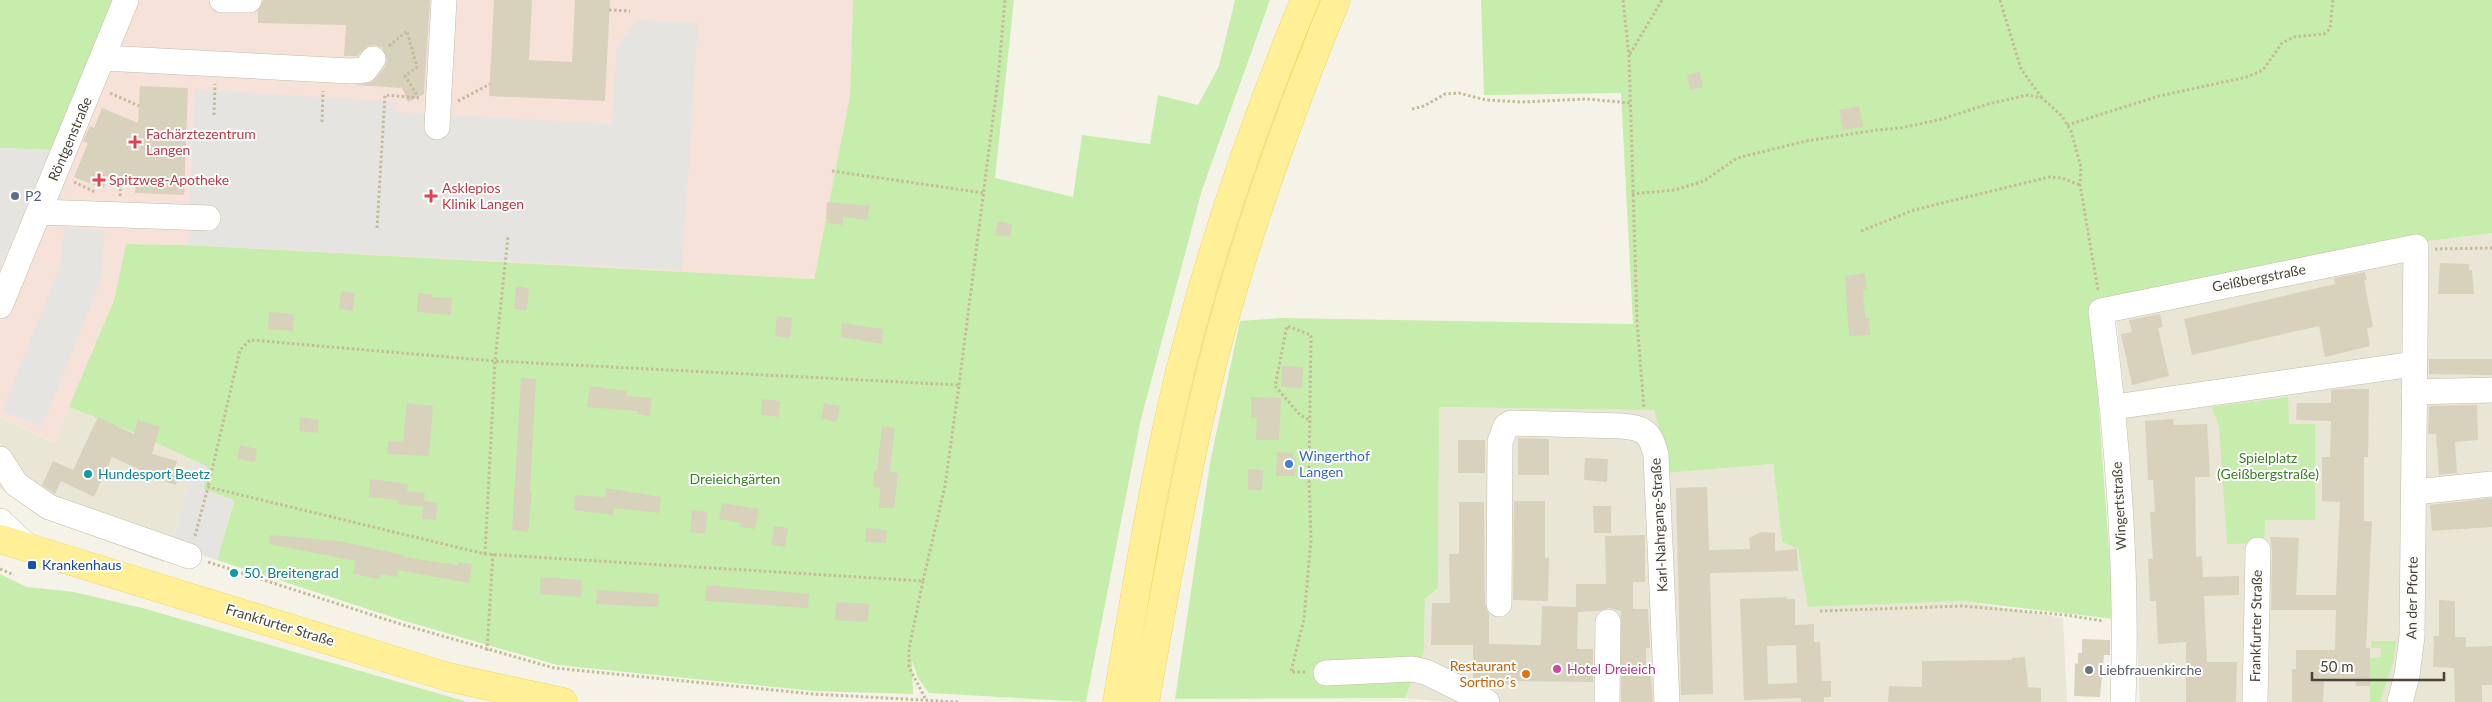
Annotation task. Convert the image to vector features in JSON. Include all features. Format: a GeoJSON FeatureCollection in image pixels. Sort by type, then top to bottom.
{"type":"FeatureCollection","features":[{"type":"Feature","properties":{"kind":"main road"},"geometry":{"type":"LineString","coordinates":[[1117,702],[1146,536],[1168,430],[1200,300],[1256,122],[1305,0]]}},
{"type":"Feature","properties":{"kind":"main road"},"geometry":{"type":"LineString","coordinates":[[1145,702],[1177,526],[1205,397],[1230,304],[1283,133],[1336,0]]}},
{"type":"Feature","properties":{"kind":"main road","name":"Frankfurter Straße"},"geometry":{"type":"LineString","coordinates":[[0,539],[448,677],[563,702]]}},
{"type":"Feature","properties":{"kind":"street","name":"Röntgenstraße"},"geometry":{"type":"LineString","coordinates":[[0,306],[104,58],[126,0]]}},
{"type":"Feature","properties":{"kind":"street"},"geometry":{"type":"LineString","coordinates":[[222,0],[249,0]]}},
{"type":"Feature","properties":{"kind":"street"},"geometry":{"type":"LineString","coordinates":[[432,112],[444,0]]}},
{"type":"Feature","properties":{"kind":"street"},"geometry":{"type":"LineString","coordinates":[[104,58],[350,71],[365,70],[373,59]]}},
{"type":"Feature","properties":{"kind":"street"},"geometry":{"type":"LineString","coordinates":[[39,212],[208,218]]}},
{"type":"Feature","properties":{"kind":"street","name":"Geißbergstraße"},"geometry":{"type":"LineString","coordinates":[[2101,311],[2416,247]]}},
{"type":"Feature","properties":{"kind":"street","name":"An der Pforte"},"geometry":{"type":"LineString","coordinates":[[2400,702],[2411,651],[2415,492],[2414,364],[2416,247]]}},
{"type":"Feature","properties":{"kind":"street","name":"Wingertstraße"},"geometry":{"type":"LineString","coordinates":[[2101,311],[2114,407],[2126,626],[2123,702]]}},
{"type":"Feature","properties":{"kind":"street"},"geometry":{"type":"LineString","coordinates":[[2114,407],[2414,364]]}},
{"type":"Feature","properties":{"kind":"street"},"geometry":{"type":"LineString","coordinates":[[2414,392],[2492,390]]}},
{"type":"Feature","properties":{"kind":"street"},"geometry":{"type":"LineString","coordinates":[[1500,604],[1500,442],[1506,426],[1511,423],[1621,426],[1634,427],[1646,432]]}},
{"type":"Feature","properties":{"kind":"street","name":"Karl-Nahrgang-Straße"},"geometry":{"type":"LineString","coordinates":[[1646,432],[1652,439],[1656,455],[1667,702]]}},
{"type":"Feature","properties":{"kind":"street"},"geometry":{"type":"LineString","coordinates":[[0,459],[16,484],[49,507],[189,556]]}},
{"type":"Feature","properties":{"kind":"street"},"geometry":{"type":"LineString","coordinates":[[2415,492],[2492,484]]}},
{"type":"Feature","properties":{"kind":"street"},"geometry":{"type":"LineString","coordinates":[[0,521],[28,548]]}},
{"type":"Feature","properties":{"kind":"street","name":"Frankfurter Straße"},"geometry":{"type":"LineString","coordinates":[[2255,702],[2258,550]]}},
{"type":"Feature","properties":{"kind":"street"},"geometry":{"type":"LineString","coordinates":[[1608,622],[1608,702]]}},
{"type":"Feature","properties":{"kind":"street"},"geometry":{"type":"LineString","coordinates":[[1326,672],[1412,668],[1426,672],[1487,702]]}},
{"type":"Feature","properties":{"kind":"path"},"geometry":{"type":"LineString","coordinates":[[926,699],[909,667],[909,649],[945,486],[984,193],[1005,0]]}},
{"type":"Feature","properties":{"kind":"path"},"geometry":{"type":"LineString","coordinates":[[1623,0],[1630,55],[1632,194],[1637,322],[1646,432]]}},
{"type":"Feature","properties":{"kind":"path"},"geometry":{"type":"LineString","coordinates":[[1630,55],[1662,0]]}},
{"type":"Feature","properties":{"kind":"path"},"geometry":{"type":"LineString","coordinates":[[2000,0],[2021,69],[2042,98],[2062,116],[2068,125],[2080,167],[2080,185],[2101,311]]}},
{"type":"Feature","properties":{"kind":"path"},"geometry":{"type":"LineString","coordinates":[[2068,125],[2159,96],[2247,77],[2263,70],[2282,43],[2294,37],[2324,34],[2330,29],[2333,0]]}},
{"type":"Feature","properties":{"kind":"path"},"geometry":{"type":"LineString","coordinates":[[609,10],[630,11]]}},
{"type":"Feature","properties":{"kind":"path"},"geometry":{"type":"LineString","coordinates":[[407,31],[417,67],[405,76],[432,112]]}},
{"type":"Feature","properties":{"kind":"path"},"geometry":{"type":"LineString","coordinates":[[214,115],[215,82]]}},
{"type":"Feature","properties":{"kind":"path"},"geometry":{"type":"LineString","coordinates":[[377,228],[385,95],[432,112],[490,84]]}},
{"type":"Feature","properties":{"kind":"path"},"geometry":{"type":"LineString","coordinates":[[92,86],[139,106]]}},
{"type":"Feature","properties":{"kind":"path"},"geometry":{"type":"LineString","coordinates":[[322,122],[323,88]]}},
{"type":"Feature","properties":{"kind":"path"},"geometry":{"type":"LineString","coordinates":[[1412,109],[1424,106],[1445,94],[1458,93],[1486,100],[1522,102],[1586,98],[1631,103]]}},
{"type":"Feature","properties":{"kind":"path"},"geometry":{"type":"LineString","coordinates":[[1632,194],[1675,190],[1704,181],[1737,158],[1806,141],[1901,128],[1942,119],[2015,97],[2028,95],[2042,98]]}},
{"type":"Feature","properties":{"kind":"path"},"geometry":{"type":"LineString","coordinates":[[832,171],[984,193]]}},
{"type":"Feature","properties":{"kind":"path"},"geometry":{"type":"LineString","coordinates":[[55,174],[103,195]]}},
{"type":"Feature","properties":{"kind":"path"},"geometry":{"type":"LineString","coordinates":[[1861,231],[1914,210],[2049,178],[2062,178],[2080,185]]}},
{"type":"Feature","properties":{"kind":"path"},"geometry":{"type":"LineString","coordinates":[[85,187],[87,183]]}},
{"type":"Feature","properties":{"kind":"path"},"geometry":{"type":"LineString","coordinates":[[111,196],[120,196]]}},
{"type":"Feature","properties":{"kind":"path"},"geometry":{"type":"LineString","coordinates":[[485,554],[495,361],[508,236]]}},
{"type":"Feature","properties":{"kind":"path"},"geometry":{"type":"LineString","coordinates":[[2416,247],[2492,248]]}},
{"type":"Feature","properties":{"kind":"path"},"geometry":{"type":"LineString","coordinates":[[1311,421],[1300,415],[1275,386],[1287,326],[1311,334],[1311,421],[1309,478],[1311,539],[1304,619],[1290,672],[1326,672]]}},
{"type":"Feature","properties":{"kind":"path"},"geometry":{"type":"LineString","coordinates":[[958,702],[813,694],[554,668],[487,651],[189,556],[208,487],[240,350],[250,340],[495,361],[959,386]]}},
{"type":"Feature","properties":{"kind":"path"},"geometry":{"type":"LineString","coordinates":[[208,487],[485,554],[923,581]]}},
{"type":"Feature","properties":{"kind":"path"},"geometry":{"type":"LineString","coordinates":[[487,651],[493,553]]}},
{"type":"Feature","properties":{"kind":"path"},"geometry":{"type":"LineString","coordinates":[[0,569],[14,575]]}},
{"type":"Feature","properties":{"kind":"path"},"geometry":{"type":"LineString","coordinates":[[1820,611],[1962,606],[2066,615],[2126,626]]}},
{"type":"Feature","properties":{"kind":"shaded area","name":"Asklepios Klinik Langen"},"geometry":{"type":"Polygon","coordinates":[[[113,0],[853,0],[850,96],[814,279],[188,245],[126,244],[114,300],[55,443],[0,417],[0,268],[113,0]]]}},
{"type":"Feature","properties":{"kind":"shaded area"},"geometry":{"type":"Polygon","coordinates":[[[637,20],[698,23],[682,270],[188,245],[195,89],[396,102],[396,112],[612,124],[617,46],[637,20]]]}},
{"type":"Feature","properties":{"kind":"shaded area","name":"P2"},"geometry":{"type":"Polygon","coordinates":[[[0,148],[51,150],[0,268],[0,148]]]}},
{"type":"Feature","properties":{"kind":"shaded area"},"geometry":{"type":"Polygon","coordinates":[[[64,228],[105,231],[101,280],[42,427],[2,411],[61,264],[64,228]]]}},
{"type":"Feature","properties":{"kind":"shaded area"},"geometry":{"type":"Polygon","coordinates":[[[2492,233],[2492,702],[2140,702],[2127,428],[2115,303],[2413,243],[2492,233]]]}},
{"type":"Feature","properties":{"kind":"shaded area"},"geometry":{"type":"Polygon","coordinates":[[[69,407],[135,433],[195,461],[171,545],[163,562],[38,516],[0,488],[0,417],[54,443],[69,407]]]}},
{"type":"Feature","properties":{"kind":"shaded area"},"geometry":{"type":"Polygon","coordinates":[[[1438,407],[1654,410],[1661,435],[1667,473],[1773,464],[1782,542],[1798,549],[1808,607],[1962,601],[2063,618],[2067,702],[1446,702],[1405,698],[1424,652],[1425,599],[1438,588],[1438,407]]]}},
{"type":"Feature","properties":{"kind":"shaded area"},"geometry":{"type":"Polygon","coordinates":[[[195,461],[208,467],[203,489],[234,500],[217,560],[171,545],[195,461]]]}},
{"type":"Feature","properties":{"kind":"green space"},"geometry":{"type":"Polygon","coordinates":[[[0,0],[113,0],[51,150],[0,148],[0,0]]]}},
{"type":"Feature","properties":{"kind":"green space","name":"Dreieichgärten"},"geometry":{"type":"Polygon","coordinates":[[[853,0],[1014,0],[995,178],[1073,197],[1082,135],[1150,144],[1158,95],[1198,105],[1219,66],[1235,0],[1270,0],[1202,190],[1141,419],[1086,702],[929,693],[918,678],[912,661],[913,694],[814,691],[557,665],[398,619],[217,560],[234,501],[203,489],[208,467],[135,433],[69,407],[114,300],[126,244],[188,245],[814,279],[850,96],[853,0]]]}},
{"type":"Feature","properties":{"kind":"green space"},"geometry":{"type":"Polygon","coordinates":[[[1481,0],[2492,0],[2492,233],[2413,243],[2091,302],[2114,619],[1962,601],[1808,607],[1798,549],[1782,542],[1773,464],[1667,473],[1661,435],[1654,410],[1439,407],[1438,588],[1425,599],[1424,652],[1405,698],[1175,699],[1210,463],[1240,321],[1282,318],[1633,324],[1621,93],[1484,95],[1481,0]]]}},
{"type":"Feature","properties":{"kind":"green space","name":"Spielplatz (Geißbergstraße)"},"geometry":{"type":"Polygon","coordinates":[[[2288,397],[2289,424],[2315,424],[2315,520],[2265,520],[2264,543],[2227,544],[2219,427],[2212,407],[2288,397]]]}},
{"type":"Feature","properties":{"kind":"green space"},"geometry":{"type":"Polygon","coordinates":[[[0,574],[27,587],[74,592],[146,609],[468,702],[0,702],[0,574]]]}},
{"type":"Feature","properties":{"kind":"green space"},"geometry":{"type":"Polygon","coordinates":[[[2371,641],[2396,641],[2393,663],[2380,702],[2370,702],[2370,658],[2381,657],[2381,648],[2371,648],[2371,641]]]}},
{"type":"Feature","properties":{"kind":"building"},"geometry":{"type":"Polygon","coordinates":[[[263,0],[430,0],[424,94],[408,102],[402,88],[355,85],[372,82],[385,67],[387,60],[382,48],[375,45],[368,46],[357,56],[344,56],[346,25],[258,23],[258,11],[263,0]]]}},
{"type":"Feature","properties":{"kind":"building"},"geometry":{"type":"Polygon","coordinates":[[[494,0],[532,0],[529,60],[572,62],[575,0],[610,0],[605,101],[489,96],[494,0]]]}},
{"type":"Feature","properties":{"kind":"building"},"geometry":{"type":"Polygon","coordinates":[[[1700,72],[1703,87],[1690,90],[1687,75],[1700,72]]]}},
{"type":"Feature","properties":{"kind":"building","name":"Fachärztezentrum Langen"},"geometry":{"type":"Polygon","coordinates":[[[140,86],[188,88],[184,195],[135,193],[136,182],[107,181],[103,189],[74,177],[88,143],[83,141],[90,126],[94,128],[102,108],[138,123],[140,86]]]}},
{"type":"Feature","properties":{"kind":"building"},"geometry":{"type":"Polygon","coordinates":[[[1859,106],[1863,127],[1843,130],[1839,110],[1859,106]]]}},
{"type":"Feature","properties":{"kind":"building"},"geometry":{"type":"Polygon","coordinates":[[[827,202],[870,206],[867,220],[843,217],[843,225],[828,223],[828,219],[826,219],[827,202]]]}},
{"type":"Feature","properties":{"kind":"building"},"geometry":{"type":"Polygon","coordinates":[[[998,221],[1012,224],[1010,237],[995,235],[998,221]]]}},
{"type":"Feature","properties":{"kind":"building"},"geometry":{"type":"Polygon","coordinates":[[[2440,263],[2469,264],[2469,270],[2472,270],[2474,294],[2438,294],[2440,263]]]}},
{"type":"Feature","properties":{"kind":"building"},"geometry":{"type":"Polygon","coordinates":[[[2365,272],[2367,280],[2364,280],[2373,327],[2367,328],[2370,346],[2325,357],[2319,326],[2192,355],[2184,319],[2335,284],[2334,278],[2365,272]]]}},
{"type":"Feature","properties":{"kind":"building"},"geometry":{"type":"Polygon","coordinates":[[[1865,273],[1867,289],[1863,290],[1865,318],[1869,318],[1870,335],[1849,336],[1845,276],[1865,273]]]}},
{"type":"Feature","properties":{"kind":"building"},"geometry":{"type":"Polygon","coordinates":[[[516,286],[529,288],[527,310],[514,309],[516,286]]]}},
{"type":"Feature","properties":{"kind":"building"},"geometry":{"type":"Polygon","coordinates":[[[341,291],[355,293],[353,311],[339,309],[341,291]]]}},
{"type":"Feature","properties":{"kind":"building"},"geometry":{"type":"Polygon","coordinates":[[[418,293],[432,294],[431,297],[452,298],[451,315],[417,312],[418,293]]]}},
{"type":"Feature","properties":{"kind":"building"},"geometry":{"type":"Polygon","coordinates":[[[269,312],[294,314],[293,331],[268,329],[269,312]]]}},
{"type":"Feature","properties":{"kind":"building"},"geometry":{"type":"Polygon","coordinates":[[[2160,314],[2163,327],[2158,328],[2169,376],[2132,385],[2121,334],[2132,332],[2129,320],[2160,314]]]}},
{"type":"Feature","properties":{"kind":"building"},"geometry":{"type":"Polygon","coordinates":[[[777,316],[792,318],[790,338],[775,336],[777,316]]]}},
{"type":"Feature","properties":{"kind":"building"},"geometry":{"type":"Polygon","coordinates":[[[842,323],[883,329],[882,344],[841,337],[842,323]]]}},
{"type":"Feature","properties":{"kind":"building"},"geometry":{"type":"Polygon","coordinates":[[[2429,359],[2492,359],[2492,375],[2429,374],[2429,359]]]}},
{"type":"Feature","properties":{"kind":"building"},"geometry":{"type":"Polygon","coordinates":[[[1282,366],[1303,367],[1302,388],[1281,387],[1282,366]]]}},
{"type":"Feature","properties":{"kind":"building"},"geometry":{"type":"Polygon","coordinates":[[[521,378],[536,379],[530,492],[532,492],[528,532],[512,530],[521,378]]]}},
{"type":"Feature","properties":{"kind":"building"},"geometry":{"type":"Polygon","coordinates":[[[590,386],[627,391],[626,396],[652,398],[650,416],[637,414],[637,411],[587,407],[590,386]]]}},
{"type":"Feature","properties":{"kind":"building"},"geometry":{"type":"Polygon","coordinates":[[[2369,389],[2368,457],[2364,457],[2364,521],[2372,521],[2366,648],[2370,648],[2370,686],[2356,686],[2355,679],[2324,679],[2323,702],[2292,702],[2292,669],[2296,669],[2296,650],[2335,650],[2336,610],[2271,610],[2272,550],[2270,537],[2299,538],[2296,595],[2336,595],[2340,502],[2322,501],[2322,457],[2330,457],[2331,421],[2296,420],[2297,403],[2331,403],[2331,390],[2369,389]]]}},
{"type":"Feature","properties":{"kind":"building"},"geometry":{"type":"Polygon","coordinates":[[[1251,397],[1281,398],[1279,440],[1256,440],[1257,418],[1251,418],[1251,397]]]}},
{"type":"Feature","properties":{"kind":"building"},"geometry":{"type":"Polygon","coordinates":[[[762,399],[780,401],[779,417],[761,415],[762,399]]]}},
{"type":"Feature","properties":{"kind":"building"},"geometry":{"type":"Polygon","coordinates":[[[407,403],[433,406],[429,456],[387,454],[388,441],[403,442],[407,403]]]}},
{"type":"Feature","properties":{"kind":"building"},"geometry":{"type":"Polygon","coordinates":[[[824,403],[840,406],[837,422],[821,419],[824,403]]]}},
{"type":"Feature","properties":{"kind":"building"},"geometry":{"type":"Polygon","coordinates":[[[2477,405],[2478,440],[2455,442],[2457,473],[2439,475],[2436,434],[2428,434],[2429,406],[2477,405]]]}},
{"type":"Feature","properties":{"kind":"building"},"geometry":{"type":"Polygon","coordinates":[[[98,417],[134,434],[138,420],[160,427],[152,454],[177,461],[174,470],[179,472],[176,485],[156,479],[156,477],[112,457],[94,497],[61,481],[55,494],[42,485],[53,461],[73,470],[98,417]]]}},
{"type":"Feature","properties":{"kind":"building"},"geometry":{"type":"Polygon","coordinates":[[[300,417],[319,420],[317,433],[299,431],[300,417]]]}},
{"type":"Feature","properties":{"kind":"building"},"geometry":{"type":"Polygon","coordinates":[[[2173,419],[2174,425],[2207,424],[2210,477],[2195,477],[2196,557],[2202,556],[2203,577],[2239,576],[2239,595],[2204,596],[2207,662],[2237,662],[2236,702],[2186,702],[2186,642],[2158,644],[2156,601],[2150,601],[2148,559],[2153,559],[2150,512],[2155,512],[2153,480],[2148,480],[2145,421],[2173,419]]]}},
{"type":"Feature","properties":{"kind":"building"},"geometry":{"type":"Polygon","coordinates":[[[882,426],[895,428],[890,472],[898,473],[894,508],[879,508],[880,488],[873,487],[874,471],[877,471],[882,426]]]}},
{"type":"Feature","properties":{"kind":"building"},"geometry":{"type":"Polygon","coordinates":[[[1518,438],[1549,439],[1549,475],[1518,475],[1518,438]]]}},
{"type":"Feature","properties":{"kind":"building"},"geometry":{"type":"Polygon","coordinates":[[[1458,440],[1485,440],[1485,473],[1458,473],[1458,440]]]}},
{"type":"Feature","properties":{"kind":"building"},"geometry":{"type":"Polygon","coordinates":[[[240,445],[257,449],[255,462],[237,459],[240,445]]]}},
{"type":"Feature","properties":{"kind":"building"},"geometry":{"type":"Polygon","coordinates":[[[1277,452],[1293,453],[1293,458],[1296,459],[1295,476],[1276,476],[1277,452]]]}},
{"type":"Feature","properties":{"kind":"building"},"geometry":{"type":"Polygon","coordinates":[[[1585,458],[1608,459],[1607,482],[1584,480],[1585,458]]]}},
{"type":"Feature","properties":{"kind":"building"},"geometry":{"type":"Polygon","coordinates":[[[1248,469],[1263,470],[1262,490],[1248,490],[1248,469]]]}},
{"type":"Feature","properties":{"kind":"building"},"geometry":{"type":"Polygon","coordinates":[[[370,479],[408,484],[407,491],[425,493],[423,506],[424,501],[438,503],[436,520],[422,519],[423,507],[398,504],[398,500],[369,497],[370,479]]]}},
{"type":"Feature","properties":{"kind":"building"},"geometry":{"type":"Polygon","coordinates":[[[1707,487],[1709,550],[1750,549],[1749,538],[1761,532],[1775,533],[1775,551],[1797,549],[1798,571],[1710,573],[1713,694],[1681,695],[1676,488],[1707,487]]]}},
{"type":"Feature","properties":{"kind":"building"},"geometry":{"type":"Polygon","coordinates":[[[606,488],[661,497],[659,513],[614,508],[613,515],[574,510],[575,495],[605,497],[606,488]]]}},
{"type":"Feature","properties":{"kind":"building"},"geometry":{"type":"Polygon","coordinates":[[[2492,498],[2492,527],[2432,531],[2430,505],[2492,498]]]}},
{"type":"Feature","properties":{"kind":"building"},"geometry":{"type":"Polygon","coordinates":[[[1514,501],[1545,501],[1545,558],[1549,558],[1548,601],[1513,600],[1514,501]]]}},
{"type":"Feature","properties":{"kind":"building"},"geometry":{"type":"Polygon","coordinates":[[[1459,502],[1484,502],[1485,604],[1489,614],[1489,644],[1541,645],[1542,606],[1576,607],[1576,584],[1606,584],[1605,536],[1645,535],[1645,582],[1633,582],[1633,609],[1648,609],[1650,648],[1646,648],[1646,676],[1651,676],[1653,702],[1621,702],[1621,611],[1609,608],[1599,611],[1578,612],[1577,649],[1593,649],[1593,682],[1512,681],[1512,684],[1482,683],[1473,679],[1473,645],[1431,645],[1432,603],[1450,603],[1449,554],[1459,554],[1459,502]]]}},
{"type":"Feature","properties":{"kind":"building"},"geometry":{"type":"Polygon","coordinates":[[[722,503],[759,509],[755,529],[740,527],[741,523],[719,519],[722,503]]]}},
{"type":"Feature","properties":{"kind":"building"},"geometry":{"type":"Polygon","coordinates":[[[1593,506],[1611,506],[1611,533],[1594,533],[1593,506]]]}},
{"type":"Feature","properties":{"kind":"building"},"geometry":{"type":"Polygon","coordinates":[[[692,510],[708,512],[705,534],[690,532],[692,510]]]}},
{"type":"Feature","properties":{"kind":"building"},"geometry":{"type":"Polygon","coordinates":[[[774,526],[788,528],[785,547],[771,545],[774,526]]]}},
{"type":"Feature","properties":{"kind":"building"},"geometry":{"type":"Polygon","coordinates":[[[866,528],[887,530],[886,543],[865,542],[866,528]]]}},
{"type":"Feature","properties":{"kind":"building"},"geometry":{"type":"Polygon","coordinates":[[[270,535],[339,541],[404,555],[403,557],[457,565],[457,562],[472,564],[469,583],[398,570],[397,577],[380,574],[379,579],[353,574],[356,561],[269,544],[270,535]]]}},
{"type":"Feature","properties":{"kind":"building"},"geometry":{"type":"Polygon","coordinates":[[[541,577],[582,580],[581,597],[540,594],[541,577]]]}},
{"type":"Feature","properties":{"kind":"building"},"geometry":{"type":"Polygon","coordinates":[[[706,585],[809,594],[808,608],[705,601],[706,585]]]}},
{"type":"Feature","properties":{"kind":"building"},"geometry":{"type":"Polygon","coordinates":[[[597,590],[659,594],[658,607],[596,604],[597,590]]]}},
{"type":"Feature","properties":{"kind":"building"},"geometry":{"type":"Polygon","coordinates":[[[1787,597],[1787,599],[1795,599],[1795,625],[1814,624],[1814,642],[1820,642],[1822,681],[1831,681],[1831,697],[1824,697],[1824,702],[1801,702],[1801,698],[1744,700],[1740,599],[1787,597]],[[1796,645],[1767,646],[1768,684],[1797,683],[1796,645]]]}},
{"type":"Feature","properties":{"kind":"building"},"geometry":{"type":"Polygon","coordinates":[[[2439,600],[2455,601],[2455,637],[2466,637],[2466,647],[2492,646],[2492,685],[2482,685],[2482,702],[2455,702],[2454,668],[2433,667],[2434,636],[2439,636],[2439,600]]]}},
{"type":"Feature","properties":{"kind":"building"},"geometry":{"type":"Polygon","coordinates":[[[836,602],[869,604],[868,622],[835,620],[836,602]]]}},
{"type":"Feature","properties":{"kind":"building","name":"Liebfrauenkirche"},"geometry":{"type":"Polygon","coordinates":[[[2082,639],[2110,640],[2110,655],[2104,655],[2100,697],[2074,696],[2075,663],[2078,664],[2078,653],[2082,653],[2082,639]]]}},
{"type":"Feature","properties":{"kind":"building"},"geometry":{"type":"Polygon","coordinates":[[[2025,657],[2028,687],[2041,688],[2041,702],[1888,702],[1889,686],[1922,687],[1922,661],[2012,660],[2012,658],[2025,657]]]}},
{"type":"Feature","properties":{"kind":"place","name":"Fachärztezentrum Langen"},"geometry":{"type":"Point","coordinates":[135,142]}},
{"type":"Feature","properties":{"kind":"place","name":"Spitzweg-Apotheke"},"geometry":{"type":"Point","coordinates":[99,180]}},
{"type":"Feature","properties":{"kind":"place","name":"P2"},"geometry":{"type":"Point","coordinates":[15,196]}},
{"type":"Feature","properties":{"kind":"place","name":"Asklepios Klinik Langen"},"geometry":{"type":"Point","coordinates":[431,196]}},
{"type":"Feature","properties":{"kind":"place","name":"Wingerthof Langen"},"geometry":{"type":"Point","coordinates":[1289,464]}},
{"type":"Feature","properties":{"kind":"place","name":"Hundesport Beetz"},"geometry":{"type":"Point","coordinates":[88,474]}},
{"type":"Feature","properties":{"kind":"place","name":"Krankenhaus"},"geometry":{"type":"Point","coordinates":[32,565]}},
{"type":"Feature","properties":{"kind":"place","name":"50. Breitengrad"},"geometry":{"type":"Point","coordinates":[234,573]}},
{"type":"Feature","properties":{"kind":"place","name":"Hotel Dreieich"},"geometry":{"type":"Point","coordinates":[1557,669]}},
{"type":"Feature","properties":{"kind":"place","name":"Liebfrauenkirche"},"geometry":{"type":"Point","coordinates":[2089,670]}},
{"type":"Feature","properties":{"kind":"place","name":"Restaurant Sortino´s"},"geometry":{"type":"Point","coordinates":[1526,674]}}]}
